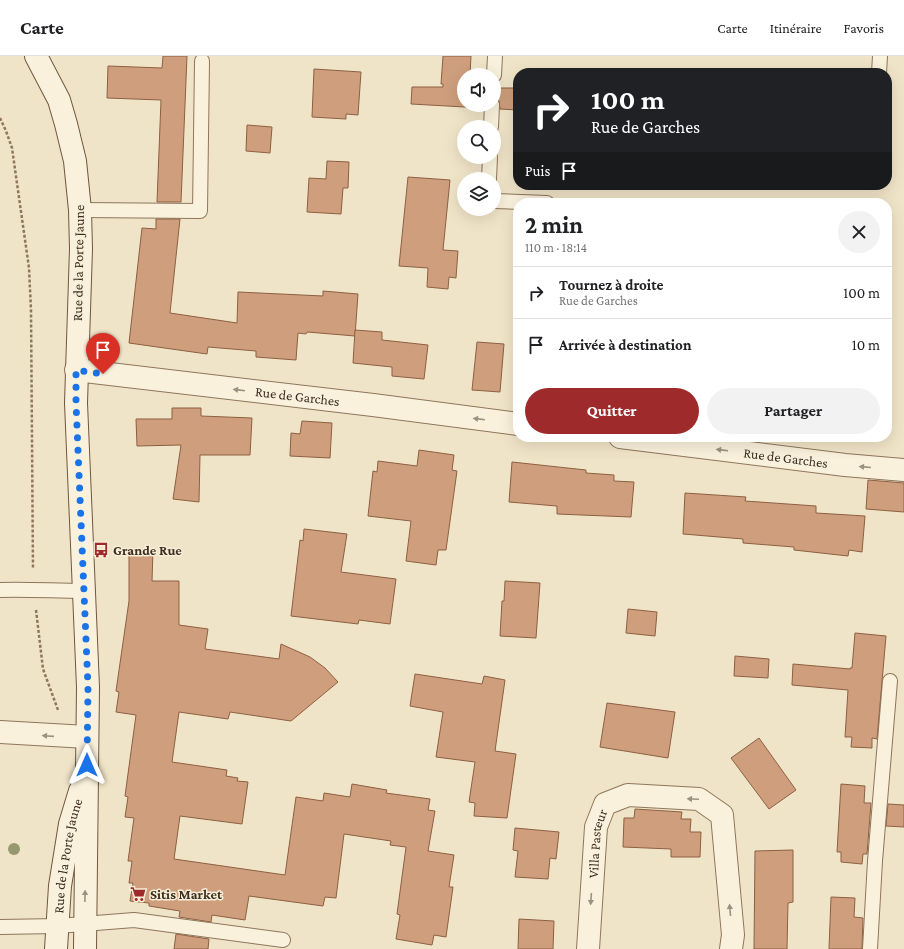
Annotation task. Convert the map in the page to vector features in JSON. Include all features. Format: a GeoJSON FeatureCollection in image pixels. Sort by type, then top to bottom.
{"type":"FeatureCollection","features":[{"type":"Feature","properties":{"kind":"street","name":"Rue de la Porte Jaune"},"geometry":{"type":"LineString","coordinates":[[36,56],[59,100],[75,160],[80,210],[76,403],[88,687],[85,949]]}},
{"type":"Feature","properties":{"kind":"street","name":"Rue de Garches"},"geometry":{"type":"LineString","coordinates":[[76,370],[365,404],[513,423]]}},
{"type":"Feature","properties":{"kind":"street","name":"Rue de Garches"},"geometry":{"type":"LineString","coordinates":[[660,442],[846,465],[904,470]]}},
{"type":"Feature","properties":{"kind":"street"},"geometry":{"type":"LineString","coordinates":[[0,732],[87,737]]}},
{"type":"Feature","properties":{"kind":"street","name":"Rue de la Porte Jaune"},"geometry":{"type":"LineString","coordinates":[[56,949],[60,886],[70,824],[87,765]]}},
{"type":"Feature","properties":{"kind":"street","name":"Villa Pasteur"},"geometry":{"type":"LineString","coordinates":[[588,949],[596,827],[605,804],[628,796],[699,799],[722,815],[733,935],[731,949]]}},
{"type":"Feature","properties":{"kind":"lane"},"geometry":{"type":"LineString","coordinates":[[494,68],[495,56]]}},
{"type":"Feature","properties":{"kind":"lane"},"geometry":{"type":"LineString","coordinates":[[879,68],[880,56]]}},
{"type":"Feature","properties":{"kind":"lane"},"geometry":{"type":"LineString","coordinates":[[80,210],[200,211],[202,61]]}},
{"type":"Feature","properties":{"kind":"lane"},"geometry":{"type":"LineString","coordinates":[[501,201],[513,202]]}},
{"type":"Feature","properties":{"kind":"lane"},"geometry":{"type":"LineString","coordinates":[[0,590],[83,590]]}},
{"type":"Feature","properties":{"kind":"lane"},"geometry":{"type":"LineString","coordinates":[[870,949],[875,861],[890,681]]}},
{"type":"Feature","properties":{"kind":"lane"},"geometry":{"type":"LineString","coordinates":[[0,927],[58,926],[134,920],[283,940]]}},
{"type":"Feature","properties":{"kind":"path"},"geometry":{"type":"LineString","coordinates":[[0,118],[12,148],[29,268],[31,310],[34,590],[43,669],[60,716],[59,736]]}},
{"type":"Feature","properties":{"kind":"building"},"geometry":{"type":"Polygon","coordinates":[[[163,56],[187,56],[181,202],[157,202],[161,100],[107,98],[108,66],[162,68],[163,56]]]}},
{"type":"Feature","properties":{"kind":"building"},"geometry":{"type":"Polygon","coordinates":[[[443,56],[471,56],[470,68],[457,68],[457,107],[411,104],[412,87],[443,87],[443,84],[441,84],[443,56]]]}},
{"type":"Feature","properties":{"kind":"building"},"geometry":{"type":"Polygon","coordinates":[[[314,69],[361,72],[358,115],[346,114],[346,119],[312,117],[314,69]]]}},
{"type":"Feature","properties":{"kind":"building"},"geometry":{"type":"Polygon","coordinates":[[[501,88],[513,88],[513,110],[501,109],[501,88]]]}},
{"type":"Feature","properties":{"kind":"building"},"geometry":{"type":"Polygon","coordinates":[[[247,125],[272,127],[270,153],[246,151],[247,125]]]}},
{"type":"Feature","properties":{"kind":"building"},"geometry":{"type":"Polygon","coordinates":[[[327,161],[349,162],[348,188],[343,188],[341,214],[307,212],[309,178],[326,179],[327,161]]]}},
{"type":"Feature","properties":{"kind":"building"},"geometry":{"type":"Polygon","coordinates":[[[408,177],[450,180],[443,250],[458,251],[456,278],[449,277],[448,289],[427,287],[428,268],[399,266],[408,177]]]}},
{"type":"Feature","properties":{"kind":"building"},"geometry":{"type":"Polygon","coordinates":[[[156,219],[180,219],[170,313],[237,323],[238,292],[323,296],[323,291],[358,294],[355,336],[307,332],[306,334],[298,333],[296,360],[256,357],[256,351],[208,347],[207,354],[129,343],[142,228],[156,229],[156,219]]]}},
{"type":"Feature","properties":{"kind":"building"},"geometry":{"type":"Polygon","coordinates":[[[355,330],[382,332],[382,340],[428,345],[424,379],[392,376],[392,367],[353,363],[355,330]]]}},
{"type":"Feature","properties":{"kind":"building"},"geometry":{"type":"Polygon","coordinates":[[[477,342],[504,344],[500,392],[472,390],[477,342]]]}},
{"type":"Feature","properties":{"kind":"building"},"geometry":{"type":"Polygon","coordinates":[[[172,408],[201,408],[201,416],[252,418],[250,455],[200,455],[199,502],[173,499],[181,445],[137,446],[136,419],[172,419],[172,408]]]}},
{"type":"Feature","properties":{"kind":"building"},"geometry":{"type":"Polygon","coordinates":[[[302,421],[332,423],[330,458],[290,456],[291,433],[300,434],[302,421]]]}},
{"type":"Feature","properties":{"kind":"building"},"geometry":{"type":"Polygon","coordinates":[[[419,450],[454,455],[452,470],[457,471],[446,550],[438,550],[436,565],[406,561],[411,521],[368,516],[373,471],[377,472],[378,461],[417,466],[419,450]]]}},
{"type":"Feature","properties":{"kind":"building"},"geometry":{"type":"Polygon","coordinates":[[[512,462],[586,470],[586,473],[614,475],[614,481],[634,482],[631,517],[557,514],[557,506],[509,502],[512,462]]]}},
{"type":"Feature","properties":{"kind":"building"},"geometry":{"type":"Polygon","coordinates":[[[868,480],[904,483],[904,512],[866,509],[868,480]]]}},
{"type":"Feature","properties":{"kind":"building"},"geometry":{"type":"Polygon","coordinates":[[[685,493],[746,497],[745,501],[816,506],[816,513],[865,516],[862,552],[849,550],[848,556],[794,550],[794,547],[743,543],[743,539],[683,534],[685,493]]]}},
{"type":"Feature","properties":{"kind":"building"},"geometry":{"type":"Polygon","coordinates":[[[304,529],[347,534],[341,572],[396,579],[390,624],[359,620],[358,624],[291,616],[300,540],[303,541],[304,529]]]}},
{"type":"Feature","properties":{"kind":"building"},"geometry":{"type":"Polygon","coordinates":[[[129,550],[153,550],[152,581],[179,581],[179,625],[208,629],[205,649],[279,659],[281,644],[310,657],[325,668],[338,682],[291,721],[230,712],[228,719],[179,712],[172,762],[227,770],[226,776],[238,778],[237,781],[248,782],[242,824],[180,816],[174,859],[285,875],[296,797],[323,801],[324,793],[350,797],[352,784],[387,790],[386,793],[430,799],[428,810],[435,811],[428,851],[454,855],[449,887],[453,887],[446,937],[434,935],[432,945],[396,939],[400,915],[397,914],[406,847],[390,845],[391,841],[344,834],[336,898],[325,897],[323,906],[249,896],[245,920],[212,915],[211,922],[179,917],[180,911],[149,906],[149,903],[130,901],[133,883],[129,883],[132,861],[128,861],[134,818],[125,817],[128,797],[125,796],[136,715],[116,712],[119,692],[116,691],[129,601],[129,550]]]}},
{"type":"Feature","properties":{"kind":"building"},"geometry":{"type":"Polygon","coordinates":[[[505,581],[540,583],[536,638],[500,636],[505,581]]]}},
{"type":"Feature","properties":{"kind":"building"},"geometry":{"type":"Polygon","coordinates":[[[628,609],[657,612],[655,636],[626,633],[628,609]]]}},
{"type":"Feature","properties":{"kind":"building"},"geometry":{"type":"Polygon","coordinates":[[[855,633],[886,636],[877,739],[872,738],[872,748],[851,747],[852,737],[845,737],[848,690],[792,685],[793,664],[852,668],[855,633]]]}},
{"type":"Feature","properties":{"kind":"building"},"geometry":{"type":"Polygon","coordinates":[[[735,656],[769,659],[768,678],[734,676],[735,656]]]}},
{"type":"Feature","properties":{"kind":"building"},"geometry":{"type":"Polygon","coordinates":[[[415,674],[482,684],[484,676],[505,680],[495,751],[516,754],[507,818],[474,816],[475,803],[469,802],[475,762],[436,757],[443,712],[410,706],[415,674]]]}},
{"type":"Feature","properties":{"kind":"building"},"geometry":{"type":"Polygon","coordinates":[[[607,703],[675,712],[668,758],[600,747],[607,703]]]}},
{"type":"Feature","properties":{"kind":"building"},"geometry":{"type":"Polygon","coordinates":[[[759,738],[796,790],[769,809],[731,758],[759,738]]]}},
{"type":"Feature","properties":{"kind":"building"},"geometry":{"type":"Polygon","coordinates":[[[841,784],[865,786],[864,803],[871,803],[867,854],[863,854],[862,864],[841,862],[841,852],[837,852],[841,784]]]}},
{"type":"Feature","properties":{"kind":"building"},"geometry":{"type":"Polygon","coordinates":[[[888,804],[904,805],[904,827],[886,826],[888,804]]]}},
{"type":"Feature","properties":{"kind":"building"},"geometry":{"type":"Polygon","coordinates":[[[635,809],[682,812],[681,819],[691,819],[690,832],[701,832],[700,857],[671,857],[671,849],[623,847],[624,818],[634,818],[635,809]]]}},
{"type":"Feature","properties":{"kind":"building"},"geometry":{"type":"Polygon","coordinates":[[[515,828],[559,832],[556,859],[550,858],[548,879],[515,877],[518,851],[513,850],[515,828]]]}},
{"type":"Feature","properties":{"kind":"building"},"geometry":{"type":"Polygon","coordinates":[[[793,850],[793,902],[788,903],[787,949],[754,949],[755,851],[793,850]]]}},
{"type":"Feature","properties":{"kind":"building"},"geometry":{"type":"Polygon","coordinates":[[[831,897],[855,898],[854,917],[863,918],[862,949],[829,949],[831,897]]]}},
{"type":"Feature","properties":{"kind":"building"},"geometry":{"type":"Polygon","coordinates":[[[519,919],[554,921],[553,949],[518,949],[519,919]]]}},
{"type":"Feature","properties":{"kind":"building"},"geometry":{"type":"Polygon","coordinates":[[[176,934],[209,939],[208,949],[174,949],[176,934]]]}},
{"type":"Feature","properties":{"kind":"place","name":"Grande Rue"},"geometry":{"type":"Point","coordinates":[101,550]}},
{"type":"Feature","properties":{"kind":"place","name":"Sitis Market"},"geometry":{"type":"Point","coordinates":[138,894]}},
{"type":"Feature","properties":{"kind":"route"},"geometry":{"type":"LineString","coordinates":[[87,765],[88,687],[83,590],[76,370],[103,374]]}}]}
